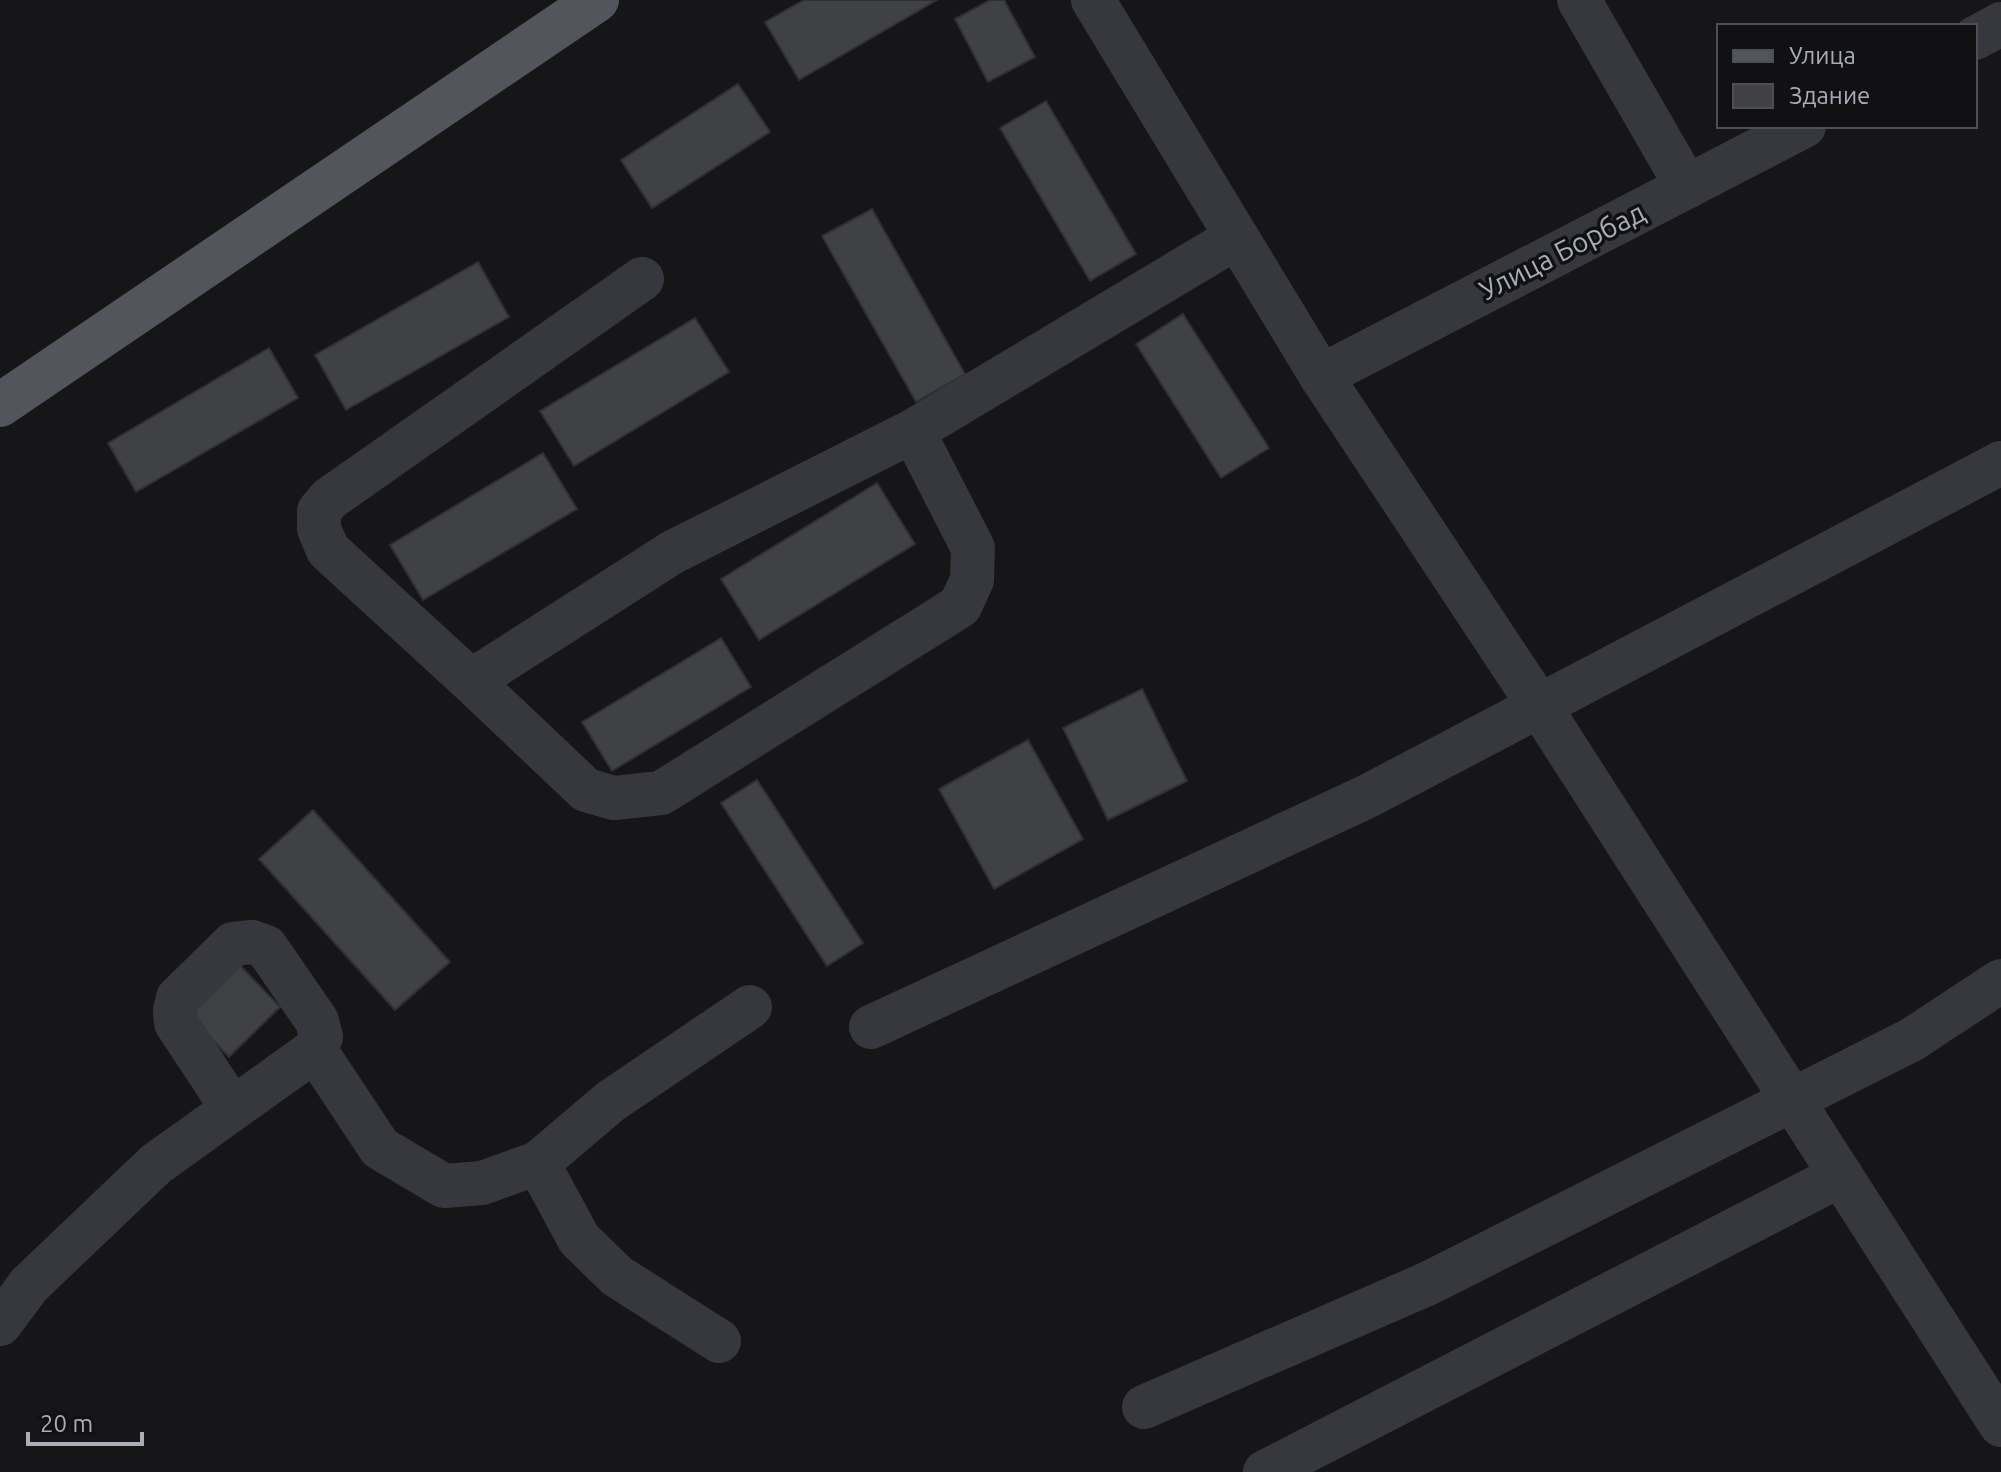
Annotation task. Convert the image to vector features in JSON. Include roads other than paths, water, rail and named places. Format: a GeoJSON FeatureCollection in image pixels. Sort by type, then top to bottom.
{"type":"FeatureCollection","features":[{"type":"Feature","properties":{"kind":"main road"},"geometry":{"type":"LineString","coordinates":[[0,405],[597,0]]}},
{"type":"Feature","properties":{"kind":"street"},"geometry":{"type":"LineString","coordinates":[[1093,0],[1321,376],[1540,707],[2001,1425]]}},
{"type":"Feature","properties":{"kind":"street"},"geometry":{"type":"LineString","coordinates":[[1579,0],[1687,187]]}},
{"type":"Feature","properties":{"kind":"street"},"geometry":{"type":"LineString","coordinates":[[1977,37],[2001,24]]}},
{"type":"Feature","properties":{"kind":"street","name":"Улица Борбад"},"geometry":{"type":"LineString","coordinates":[[1321,376],[1800,128]]}},
{"type":"Feature","properties":{"kind":"street"},"geometry":{"type":"LineString","coordinates":[[471,681],[673,552],[913,431],[1237,237]]}},
{"type":"Feature","properties":{"kind":"street"},"geometry":{"type":"LineString","coordinates":[[642,279],[329,499],[319,511],[319,529],[328,550],[586,790],[614,798],[661,793],[960,606],[972,580],[973,548],[913,431]]}},
{"type":"Feature","properties":{"kind":"street"},"geometry":{"type":"LineString","coordinates":[[871,1027],[1366,797],[2001,463]]}},
{"type":"Feature","properties":{"kind":"street"},"geometry":{"type":"LineString","coordinates":[[0,1324],[29,1285],[156,1164],[315,1050],[321,1037],[317,1021],[266,947],[252,942],[233,944],[178,998],[175,1010],[176,1023],[232,1108]]}},
{"type":"Feature","properties":{"kind":"street"},"geometry":{"type":"LineString","coordinates":[[1144,1407],[1429,1283],[1911,1040],[2001,981]]}},
{"type":"Feature","properties":{"kind":"street"},"geometry":{"type":"LineString","coordinates":[[315,1050],[380,1148],[444,1186],[482,1183],[538,1163],[611,1101],[750,1007]]}},
{"type":"Feature","properties":{"kind":"street"},"geometry":{"type":"LineString","coordinates":[[538,1163],[579,1239],[617,1276],[719,1341]]}},
{"type":"Feature","properties":{"kind":"street"},"geometry":{"type":"LineString","coordinates":[[1265,1472],[1841,1175]]}}]}
